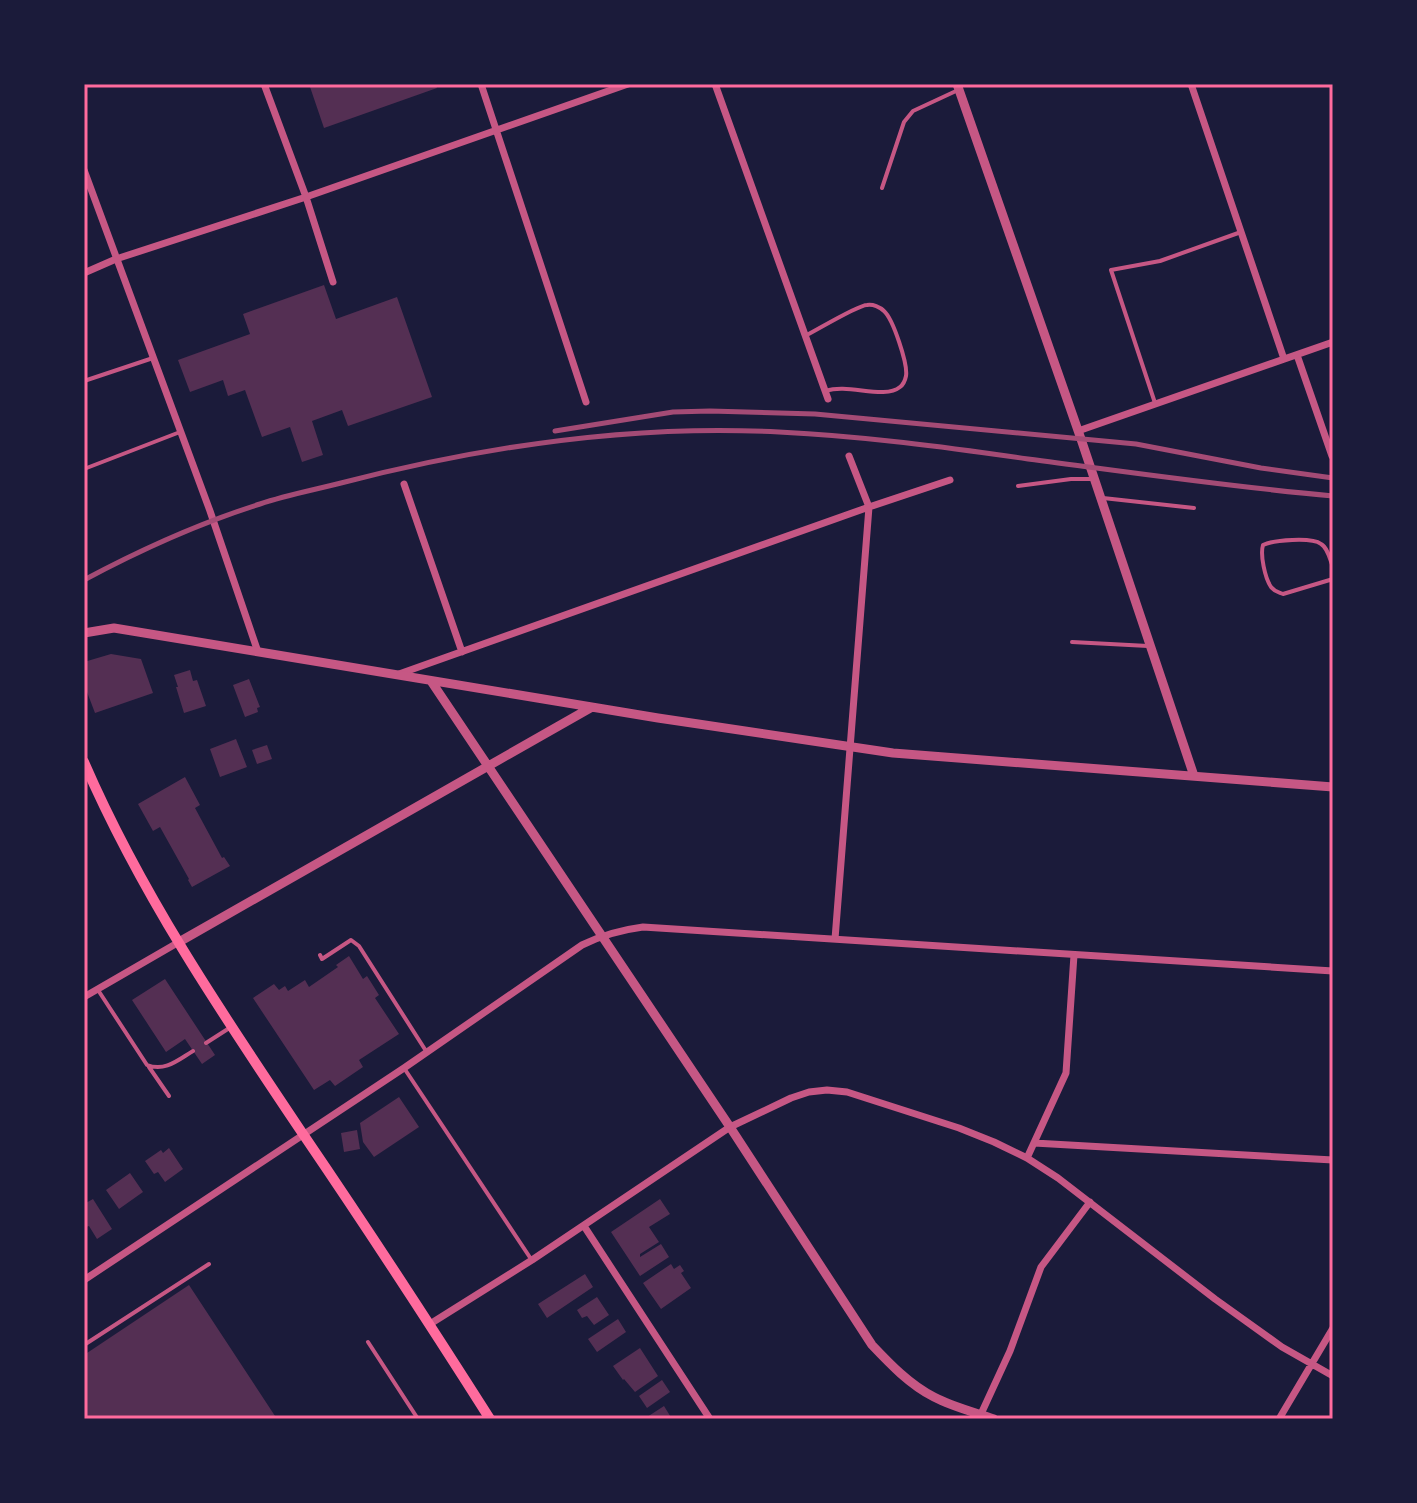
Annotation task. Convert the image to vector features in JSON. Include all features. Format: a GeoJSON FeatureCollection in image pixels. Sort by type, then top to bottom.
{"type":"FeatureCollection","features":[{"type":"Feature","properties":{"kind":"main road"},"geometry":{"type":"LineString","coordinates":[[84,763],[131,858],[179,942],[490,1419]]}},
{"type":"Feature","properties":{"kind":"street"},"geometry":{"type":"LineString","coordinates":[[264,84],[306,197],[333,282]]}},
{"type":"Feature","properties":{"kind":"street"},"geometry":{"type":"LineString","coordinates":[[481,84],[586,402]]}},
{"type":"Feature","properties":{"kind":"street"},"geometry":{"type":"LineString","coordinates":[[84,273],[116,259],[306,197],[628,84]]}},
{"type":"Feature","properties":{"kind":"street"},"geometry":{"type":"LineString","coordinates":[[715,84],[827,395]]}},
{"type":"Feature","properties":{"kind":"street"},"geometry":{"type":"LineString","coordinates":[[1191,84],[1284,359]]}},
{"type":"Feature","properties":{"kind":"street"},"geometry":{"type":"LineString","coordinates":[[958,87],[1194,776]]}},
{"type":"Feature","properties":{"kind":"street"},"geometry":{"type":"LineString","coordinates":[[84,170],[210,511],[258,652]]}},
{"type":"Feature","properties":{"kind":"street"},"geometry":{"type":"LineString","coordinates":[[1078,431],[1333,342]]}},
{"type":"Feature","properties":{"kind":"street"},"geometry":{"type":"LineString","coordinates":[[1297,355],[1332,456]]}},
{"type":"Feature","properties":{"kind":"street"},"geometry":{"type":"LineString","coordinates":[[835,939],[869,507],[849,456]]}},
{"type":"Feature","properties":{"kind":"street"},"geometry":{"type":"LineString","coordinates":[[397,675],[950,480]]}},
{"type":"Feature","properties":{"kind":"street"},"geometry":{"type":"LineString","coordinates":[[404,484],[462,652]]}},
{"type":"Feature","properties":{"kind":"street"},"geometry":{"type":"LineString","coordinates":[[84,633],[114,628],[893,753],[1333,787]]}},
{"type":"Feature","properties":{"kind":"street"},"geometry":{"type":"LineString","coordinates":[[431,681],[872,1345],[891,1365],[935,1398],[993,1419]]}},
{"type":"Feature","properties":{"kind":"street"},"geometry":{"type":"LineString","coordinates":[[84,997],[592,707]]}},
{"type":"Feature","properties":{"kind":"street"},"geometry":{"type":"LineString","coordinates":[[84,1280],[404,1068],[582,945],[620,930],[643,927],[1333,971]]}},
{"type":"Feature","properties":{"kind":"street"},"geometry":{"type":"LineString","coordinates":[[1027,1158],[1066,1073],[1074,955]]}},
{"type":"Feature","properties":{"kind":"street"},"geometry":{"type":"LineString","coordinates":[[430,1324],[584,1226],[730,1127],[791,1098],[827,1090],[847,1092],[959,1128],[1027,1158],[1282,1347],[1333,1376]]}},
{"type":"Feature","properties":{"kind":"street"},"geometry":{"type":"LineString","coordinates":[[1034,1143],[1333,1160]]}},
{"type":"Feature","properties":{"kind":"street"},"geometry":{"type":"LineString","coordinates":[[981,1414],[1010,1351],[1041,1267],[1090,1202]]}},
{"type":"Feature","properties":{"kind":"street"},"geometry":{"type":"LineString","coordinates":[[584,1226],[710,1419]]}},
{"type":"Feature","properties":{"kind":"street"},"geometry":{"type":"LineString","coordinates":[[1279,1419],[1333,1328]]}},
{"type":"Feature","properties":{"kind":"lane"},"geometry":{"type":"LineString","coordinates":[[882,188],[904,122],[913,111],[958,87]]}},
{"type":"Feature","properties":{"kind":"lane"},"geometry":{"type":"LineString","coordinates":[[1156,405],[1111,270],[1160,261],[1241,232]]}},
{"type":"Feature","properties":{"kind":"lane"},"geometry":{"type":"LineString","coordinates":[[805,336],[866,305],[884,311],[895,333],[906,373],[906,380],[900,387],[887,392],[832,389],[827,395]]}},
{"type":"Feature","properties":{"kind":"lane"},"geometry":{"type":"LineString","coordinates":[[84,381],[153,358]]}},
{"type":"Feature","properties":{"kind":"lane"},"geometry":{"type":"LineString","coordinates":[[84,469],[180,432]]}},
{"type":"Feature","properties":{"kind":"lane"},"geometry":{"type":"LineString","coordinates":[[1018,486],[1094,479]]}},
{"type":"Feature","properties":{"kind":"lane"},"geometry":{"type":"LineString","coordinates":[[1100,498],[1194,508]]}},
{"type":"Feature","properties":{"kind":"lane"},"geometry":{"type":"LineString","coordinates":[[1333,567],[1325,546],[1317,541],[1272,541],[1263,545],[1260,553],[1270,586],[1278,593],[1333,579]]}},
{"type":"Feature","properties":{"kind":"lane"},"geometry":{"type":"LineString","coordinates":[[1072,642],[1150,647]]}},
{"type":"Feature","properties":{"kind":"lane"},"geometry":{"type":"LineString","coordinates":[[320,955],[322,959],[351,940],[359,946],[427,1052]]}},
{"type":"Feature","properties":{"kind":"lane"},"geometry":{"type":"LineString","coordinates":[[98,990],[169,1096]]}},
{"type":"Feature","properties":{"kind":"lane"},"geometry":{"type":"LineString","coordinates":[[206,1043],[233,1027]]}},
{"type":"Feature","properties":{"kind":"lane"},"geometry":{"type":"LineString","coordinates":[[147,1065],[168,1066],[193,1051]]}},
{"type":"Feature","properties":{"kind":"lane"},"geometry":{"type":"LineString","coordinates":[[404,1068],[532,1260]]}},
{"type":"Feature","properties":{"kind":"lane"},"geometry":{"type":"LineString","coordinates":[[84,1345],[209,1264]]}},
{"type":"Feature","properties":{"kind":"lane"},"geometry":{"type":"LineString","coordinates":[[368,1342],[418,1419]]}},
{"type":"Feature","properties":{"kind":"building"},"geometry":{"type":"Polygon","coordinates":[[[309,84],[435,84],[437,88],[324,128],[309,84]]]}},
{"type":"Feature","properties":{"kind":"building"},"geometry":{"type":"Polygon","coordinates":[[[324,285],[336,319],[397,297],[432,397],[348,426],[342,410],[312,421],[323,455],[302,462],[290,427],[262,437],[245,390],[228,396],[223,380],[190,392],[178,360],[250,334],[243,314],[324,285]]]}},
{"type":"Feature","properties":{"kind":"building"},"geometry":{"type":"Polygon","coordinates":[[[111,654],[141,659],[153,693],[95,713],[84,684],[84,662],[111,654]]]}},
{"type":"Feature","properties":{"kind":"building"},"geometry":{"type":"Polygon","coordinates":[[[190,670],[206,706],[184,713],[174,675],[190,670]]]}},
{"type":"Feature","properties":{"kind":"building"},"geometry":{"type":"Polygon","coordinates":[[[249,679],[260,707],[257,708],[258,712],[245,717],[233,685],[249,679]]]}},
{"type":"Feature","properties":{"kind":"building"},"geometry":{"type":"Polygon","coordinates":[[[236,739],[247,767],[220,777],[210,749],[236,739]]]}},
{"type":"Feature","properties":{"kind":"building"},"geometry":{"type":"Polygon","coordinates":[[[267,745],[272,759],[257,764],[252,750],[267,745]]]}},
{"type":"Feature","properties":{"kind":"building"},"geometry":{"type":"Polygon","coordinates":[[[185,777],[200,805],[195,808],[222,858],[230,866],[192,887],[160,827],[153,831],[138,804],[185,777]]]}},
{"type":"Feature","properties":{"kind":"building"},"geometry":{"type":"Polygon","coordinates":[[[349,956],[363,979],[367,976],[379,995],[375,998],[399,1034],[359,1060],[363,1067],[335,1086],[330,1080],[314,1090],[253,998],[274,984],[279,990],[285,986],[288,991],[305,980],[309,987],[349,956]]]}},
{"type":"Feature","properties":{"kind":"building"},"geometry":{"type":"Polygon","coordinates":[[[165,979],[215,1055],[202,1064],[185,1039],[166,1052],[132,1000],[165,979]]]}},
{"type":"Feature","properties":{"kind":"building"},"geometry":{"type":"Polygon","coordinates":[[[399,1097],[419,1127],[374,1157],[363,1142],[360,1123],[399,1097]]]}},
{"type":"Feature","properties":{"kind":"building"},"geometry":{"type":"Polygon","coordinates":[[[357,1130],[360,1149],[344,1152],[341,1133],[357,1130]]]}},
{"type":"Feature","properties":{"kind":"building"},"geometry":{"type":"Polygon","coordinates":[[[169,1148],[183,1169],[165,1182],[158,1172],[154,1174],[145,1161],[169,1148]]]}},
{"type":"Feature","properties":{"kind":"building"},"geometry":{"type":"Polygon","coordinates":[[[130,1173],[143,1192],[119,1209],[106,1190],[130,1173]]]}},
{"type":"Feature","properties":{"kind":"building"},"geometry":{"type":"Polygon","coordinates":[[[93,1199],[112,1229],[97,1239],[89,1226],[84,1224],[84,1204],[93,1199]]]}},
{"type":"Feature","properties":{"kind":"building"},"geometry":{"type":"Polygon","coordinates":[[[660,1199],[670,1214],[649,1227],[659,1242],[640,1257],[661,1244],[669,1257],[640,1276],[611,1232],[660,1199]]]}},
{"type":"Feature","properties":{"kind":"building"},"geometry":{"type":"Polygon","coordinates":[[[671,1264],[674,1269],[680,1265],[684,1271],[681,1273],[691,1288],[661,1309],[643,1283],[671,1264]]]}},
{"type":"Feature","properties":{"kind":"building"},"geometry":{"type":"Polygon","coordinates":[[[585,1274],[593,1287],[547,1318],[538,1304],[585,1274]]]}},
{"type":"Feature","properties":{"kind":"building"},"geometry":{"type":"Polygon","coordinates":[[[189,1285],[277,1419],[84,1419],[84,1355],[189,1285]]]}},
{"type":"Feature","properties":{"kind":"building"},"geometry":{"type":"Polygon","coordinates":[[[597,1297],[609,1315],[594,1325],[587,1316],[582,1318],[577,1310],[597,1297]]]}},
{"type":"Feature","properties":{"kind":"building"},"geometry":{"type":"Polygon","coordinates":[[[618,1319],[626,1332],[597,1352],[588,1339],[618,1319]]]}},
{"type":"Feature","properties":{"kind":"building"},"geometry":{"type":"Polygon","coordinates":[[[640,1348],[658,1376],[635,1392],[613,1366],[640,1348]]]}},
{"type":"Feature","properties":{"kind":"building"},"geometry":{"type":"Polygon","coordinates":[[[662,1380],[670,1392],[647,1408],[639,1396],[662,1380]]]}},
{"type":"Feature","properties":{"kind":"building"},"geometry":{"type":"Polygon","coordinates":[[[664,1406],[672,1419],[644,1419],[664,1406]]]}},
{"type":"Feature","properties":{"kind":"railway"},"geometry":{"type":"LineString","coordinates":[[555,431],[673,412],[815,414],[1136,444],[1333,478]]}},
{"type":"Feature","properties":{"kind":"railway"},"geometry":{"type":"LineString","coordinates":[[84,580],[193,528],[280,498],[504,448],[669,431],[724,430],[841,436],[1333,496]]}}]}
